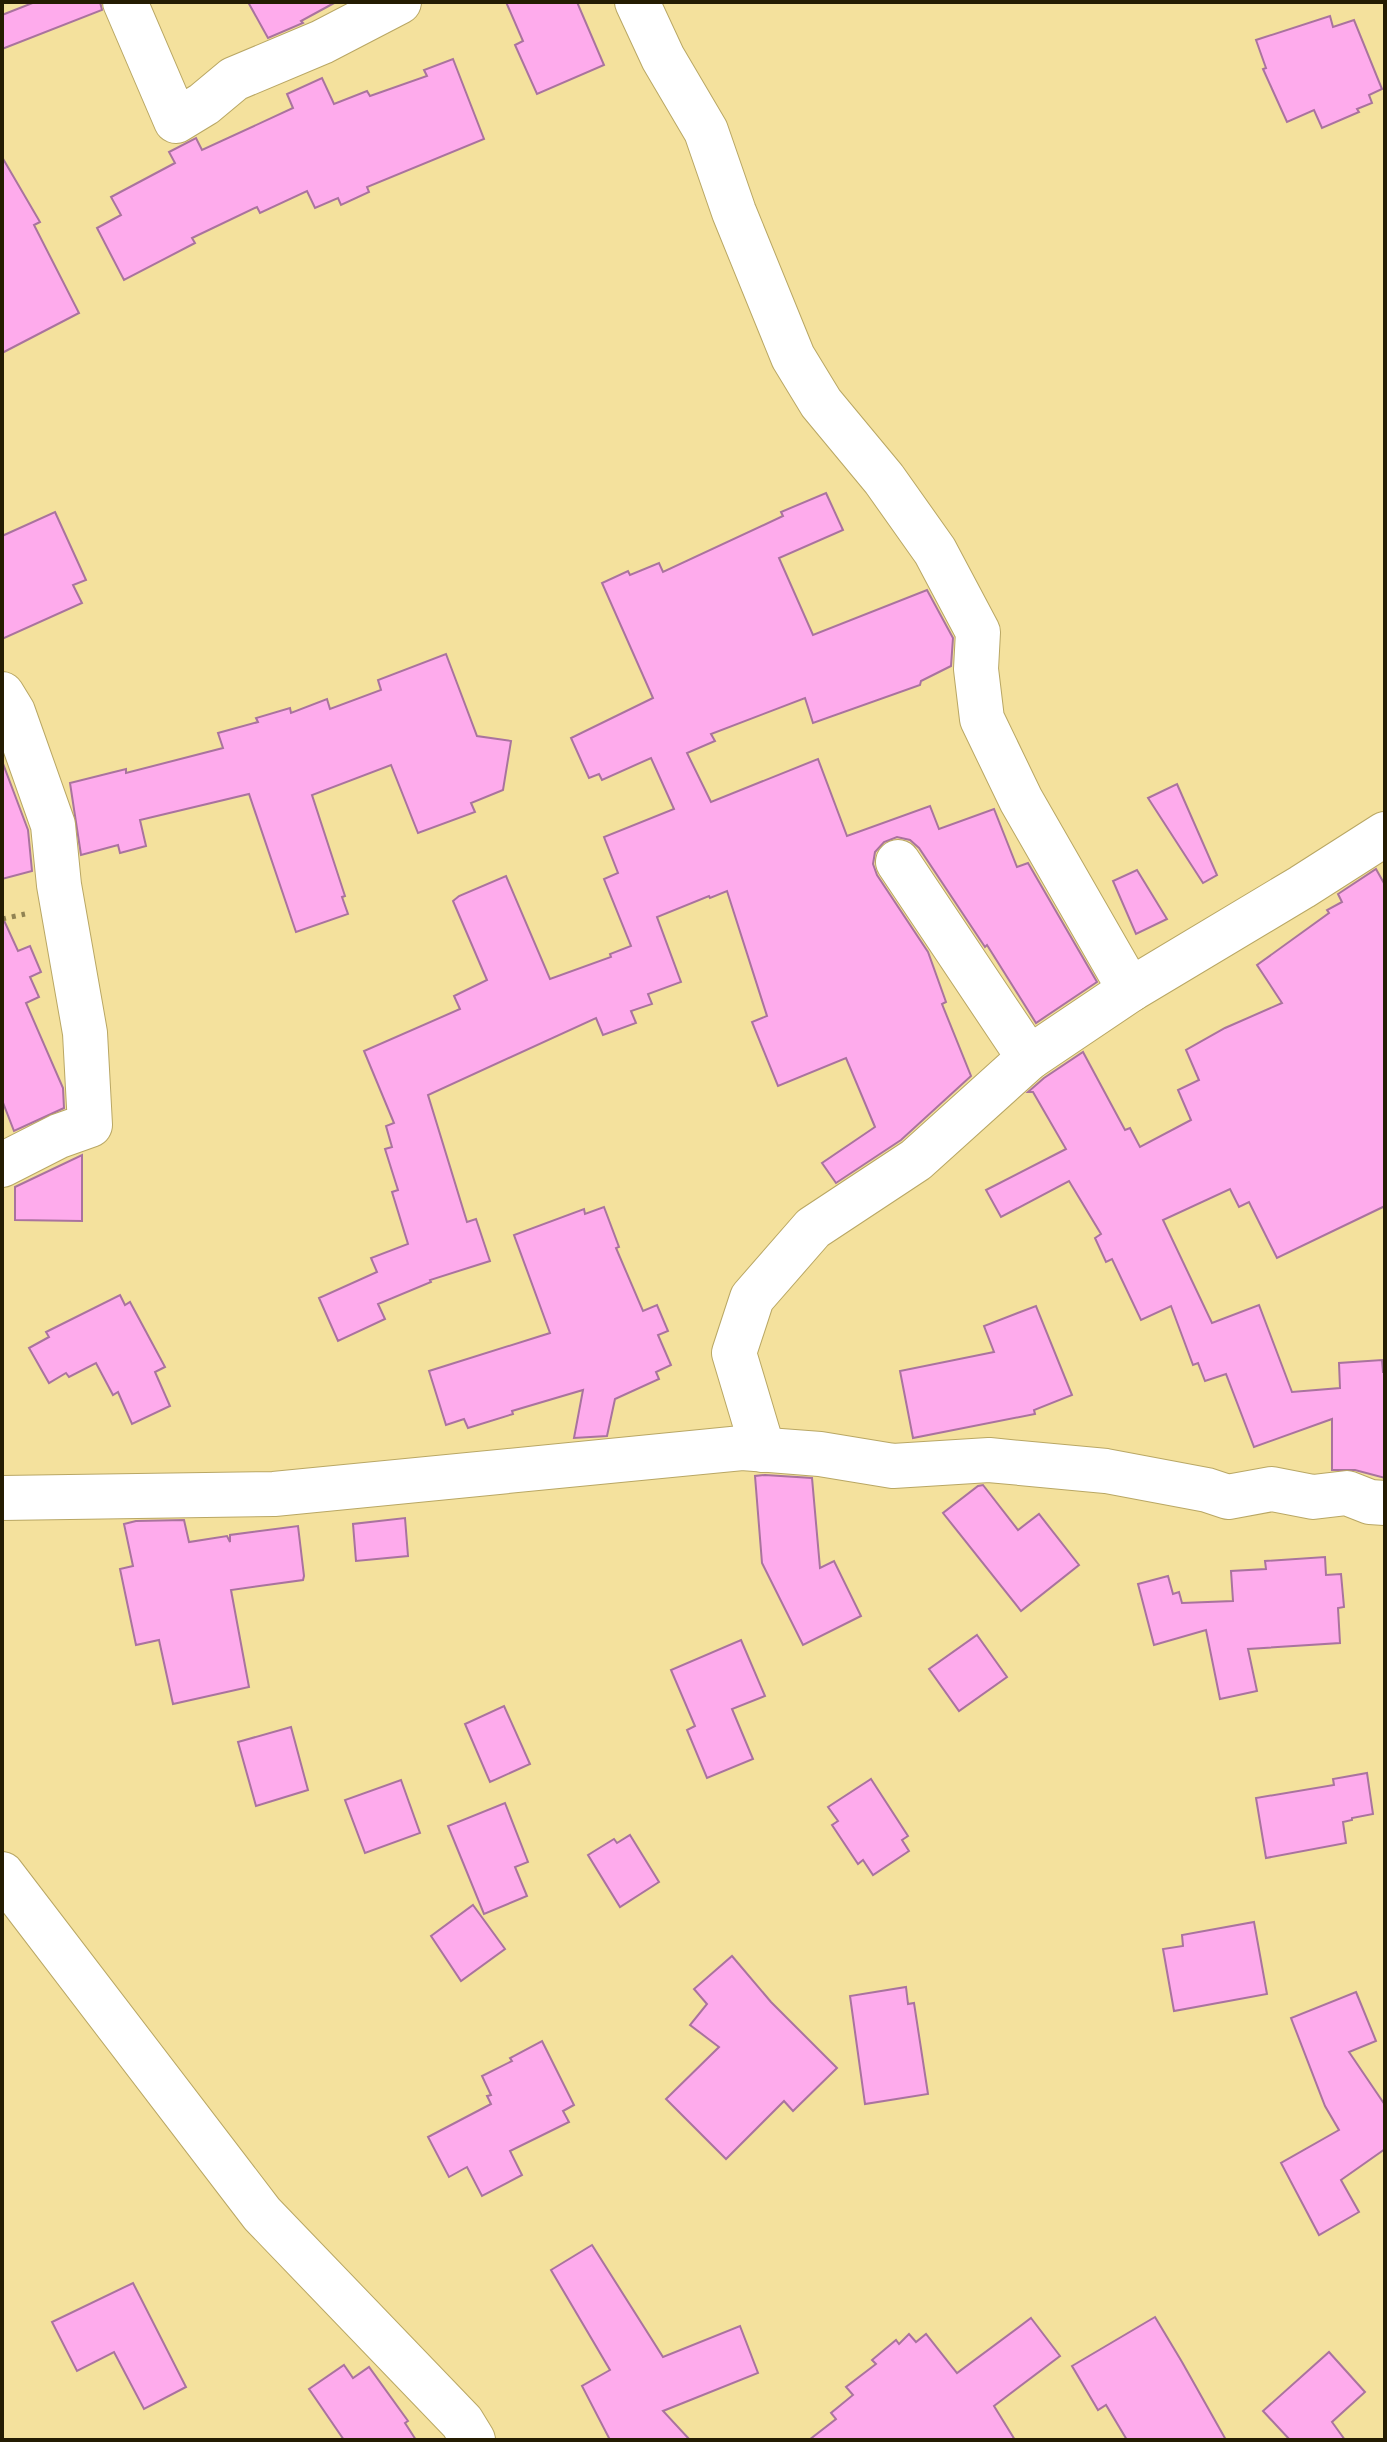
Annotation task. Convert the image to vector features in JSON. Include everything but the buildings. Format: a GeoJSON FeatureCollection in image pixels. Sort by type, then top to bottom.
{"type":"FeatureCollection","features":[{"type":"Feature","properties":{"kind":"street"},"geometry":{"type":"LineString","coordinates":[[125,2],[176,121],[204,104],[234,79],[322,42],[399,2]]}},
{"type":"Feature","properties":{"kind":"street"},"geometry":{"type":"LineString","coordinates":[[637,2],[663,58],[706,131],[734,212],[793,357],[821,403],[884,479],[935,551],[978,632],[976,669],[982,719],[1021,800],[1130,990]]}},
{"type":"Feature","properties":{"kind":"street"},"geometry":{"type":"LineString","coordinates":[[2,694],[13,712],[53,825],[59,885],[85,1033],[90,1125],[59,1136],[2,1165]]}},
{"type":"Feature","properties":{"kind":"street"},"geometry":{"type":"LineString","coordinates":[[763,1450],[734,1353],[752,1298],[813,1228],[916,1160],[1029,1058],[1130,990],[1385,834]]}},
{"type":"Feature","properties":{"kind":"street"},"geometry":{"type":"LineString","coordinates":[[898,862],[1029,1058]]}},
{"type":"Feature","properties":{"kind":"street"},"geometry":{"type":"LineString","coordinates":[[2,1498],[274,1494],[742,1448],[820,1454],[893,1466],[989,1460],[1106,1471],[1207,1490],[1228,1497],[1272,1489],[1313,1497],[1347,1493],[1370,1502],[1385,1503]]}},
{"type":"Feature","properties":{"kind":"street"},"geometry":{"type":"LineString","coordinates":[[2,1874],[262,2214],[457,2436]]}}]}
